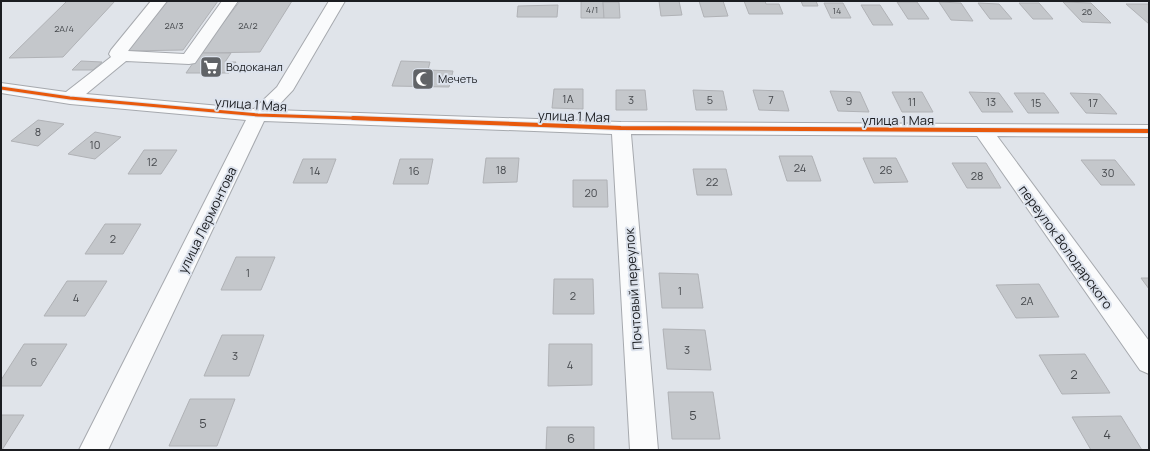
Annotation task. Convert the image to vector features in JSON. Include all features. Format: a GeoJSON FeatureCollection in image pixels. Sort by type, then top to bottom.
{"type":"FeatureCollection","features":[{"type":"Feature","properties":{"kind":"street"},"geometry":{"type":"LineString","coordinates":[[159,1],[117,54],[122,56],[189,59],[230,1]]}},
{"type":"Feature","properties":{"kind":"street","name":"улица Лермонтова"},"geometry":{"type":"LineString","coordinates":[[93,450],[258,115],[284,90],[337,1]]}},
{"type":"Feature","properties":{"kind":"street"},"geometry":{"type":"LineString","coordinates":[[70,98],[122,56]]}},
{"type":"Feature","properties":{"kind":"street","name":"улица 1 Мая"},"geometry":{"type":"LineString","coordinates":[[1,88],[70,98],[258,115],[621,128],[1149,131]]}},
{"type":"Feature","properties":{"kind":"street","name":"Почтовый переулок"},"geometry":{"type":"LineString","coordinates":[[621,128],[644,450]]}},
{"type":"Feature","properties":{"kind":"street","name":"переулок Володарского"},"geometry":{"type":"LineString","coordinates":[[983,131],[1149,362]]}},
{"type":"Feature","properties":{"kind":"building"},"geometry":{"type":"Polygon","coordinates":[[[67,1],[115,1],[63,57],[9,58],[67,1]]]}},
{"type":"Feature","properties":{"kind":"building"},"geometry":{"type":"Polygon","coordinates":[[[168,1],[218,1],[183,50],[127,51],[168,1]]]}},
{"type":"Feature","properties":{"kind":"building"},"geometry":{"type":"Polygon","coordinates":[[[240,1],[292,1],[260,52],[200,53],[240,1]]]}},
{"type":"Feature","properties":{"kind":"building"},"geometry":{"type":"Polygon","coordinates":[[[581,1],[603,1],[604,18],[581,18],[581,1]]]}},
{"type":"Feature","properties":{"kind":"building"},"geometry":{"type":"Polygon","coordinates":[[[659,1],[679,1],[682,15],[661,16],[659,1]]]}},
{"type":"Feature","properties":{"kind":"building"},"geometry":{"type":"Polygon","coordinates":[[[699,1],[723,1],[728,16],[704,17],[699,1]]]}},
{"type":"Feature","properties":{"kind":"building"},"geometry":{"type":"Polygon","coordinates":[[[744,1],[765,1],[766,4],[779,4],[783,14],[749,14],[744,1]]]}},
{"type":"Feature","properties":{"kind":"building"},"geometry":{"type":"Polygon","coordinates":[[[801,1],[816,1],[818,6],[803,6],[801,1]]]}},
{"type":"Feature","properties":{"kind":"building"},"geometry":{"type":"Polygon","coordinates":[[[603,2],[619,2],[620,18],[604,18],[603,2]]]}},
{"type":"Feature","properties":{"kind":"building"},"geometry":{"type":"Polygon","coordinates":[[[897,2],[917,2],[929,19],[908,19],[897,2]]]}},
{"type":"Feature","properties":{"kind":"building"},"geometry":{"type":"Polygon","coordinates":[[[939,2],[961,3],[973,21],[951,20],[939,2]]]}},
{"type":"Feature","properties":{"kind":"building"},"geometry":{"type":"Polygon","coordinates":[[[1063,2],[1091,3],[1111,23],[1082,22],[1063,2]]]}},
{"type":"Feature","properties":{"kind":"building"},"geometry":{"type":"Polygon","coordinates":[[[824,3],[843,3],[851,18],[831,18],[824,3]]]}},
{"type":"Feature","properties":{"kind":"building"},"geometry":{"type":"Polygon","coordinates":[[[978,3],[999,4],[1012,19],[990,19],[978,3]]]}},
{"type":"Feature","properties":{"kind":"building"},"geometry":{"type":"Polygon","coordinates":[[[1019,3],[1039,3],[1053,19],[1033,19],[1019,3]]]}},
{"type":"Feature","properties":{"kind":"building"},"geometry":{"type":"Polygon","coordinates":[[[1126,4],[1149,4],[1149,24],[1126,4]]]}},
{"type":"Feature","properties":{"kind":"building"},"geometry":{"type":"Polygon","coordinates":[[[558,5],[557,17],[517,17],[518,6],[558,5]]]}},
{"type":"Feature","properties":{"kind":"building"},"geometry":{"type":"Polygon","coordinates":[[[861,5],[880,5],[893,25],[873,25],[861,5]]]}},
{"type":"Feature","properties":{"kind":"building","name":"Водоканал"},"geometry":{"type":"Polygon","coordinates":[[[200,53],[231,53],[225,62],[236,62],[229,73],[186,73],[200,53]]]}},
{"type":"Feature","properties":{"kind":"building"},"geometry":{"type":"Polygon","coordinates":[[[81,61],[102,62],[93,70],[72,70],[81,61]]]}},
{"type":"Feature","properties":{"kind":"building","name":"Мечеть"},"geometry":{"type":"Polygon","coordinates":[[[401,61],[430,62],[428,70],[453,71],[449,87],[392,86],[401,61]]]}},
{"type":"Feature","properties":{"kind":"building"},"geometry":{"type":"Polygon","coordinates":[[[554,89],[583,89],[583,109],[552,108],[554,89]]]}},
{"type":"Feature","properties":{"kind":"building"},"geometry":{"type":"Polygon","coordinates":[[[616,90],[645,90],[647,110],[616,110],[616,90]]]}},
{"type":"Feature","properties":{"kind":"building"},"geometry":{"type":"Polygon","coordinates":[[[693,90],[723,91],[727,110],[696,110],[693,90]]]}},
{"type":"Feature","properties":{"kind":"building"},"geometry":{"type":"Polygon","coordinates":[[[753,90],[783,91],[789,111],[759,110],[753,90]]]}},
{"type":"Feature","properties":{"kind":"building"},"geometry":{"type":"Polygon","coordinates":[[[830,91],[860,92],[869,112],[838,111],[830,91]]]}},
{"type":"Feature","properties":{"kind":"building"},"geometry":{"type":"Polygon","coordinates":[[[892,92],[922,92],[933,112],[902,112],[892,92]]]}},
{"type":"Feature","properties":{"kind":"building"},"geometry":{"type":"Polygon","coordinates":[[[969,92],[999,93],[1013,112],[982,112],[969,92]]]}},
{"type":"Feature","properties":{"kind":"building"},"geometry":{"type":"Polygon","coordinates":[[[1014,93],[1044,93],[1059,113],[1028,113],[1014,93]]]}},
{"type":"Feature","properties":{"kind":"building"},"geometry":{"type":"Polygon","coordinates":[[[1070,93],[1100,94],[1117,114],[1086,113],[1070,93]]]}},
{"type":"Feature","properties":{"kind":"building"},"geometry":{"type":"Polygon","coordinates":[[[38,120],[64,124],[38,146],[11,141],[38,120]]]}},
{"type":"Feature","properties":{"kind":"building"},"geometry":{"type":"Polygon","coordinates":[[[95,132],[121,137],[95,159],[68,154],[95,132]]]}},
{"type":"Feature","properties":{"kind":"building"},"geometry":{"type":"Polygon","coordinates":[[[144,150],[177,150],[161,174],[128,174],[144,150]]]}},
{"type":"Feature","properties":{"kind":"building"},"geometry":{"type":"Polygon","coordinates":[[[779,156],[812,156],[821,181],[787,181],[779,156]]]}},
{"type":"Feature","properties":{"kind":"building"},"geometry":{"type":"Polygon","coordinates":[[[486,158],[519,158],[517,182],[483,183],[486,158]]]}},
{"type":"Feature","properties":{"kind":"building"},"geometry":{"type":"Polygon","coordinates":[[[863,158],[896,158],[908,182],[874,183],[863,158]]]}},
{"type":"Feature","properties":{"kind":"building"},"geometry":{"type":"Polygon","coordinates":[[[303,159],[336,159],[327,183],[293,183],[303,159]]]}},
{"type":"Feature","properties":{"kind":"building"},"geometry":{"type":"Polygon","coordinates":[[[400,159],[433,159],[428,184],[393,184],[400,159]]]}},
{"type":"Feature","properties":{"kind":"building"},"geometry":{"type":"Polygon","coordinates":[[[1081,160],[1115,160],[1135,185],[1101,185],[1081,160]]]}},
{"type":"Feature","properties":{"kind":"building"},"geometry":{"type":"Polygon","coordinates":[[[952,163],[986,163],[1001,188],[967,188],[952,163]]]}},
{"type":"Feature","properties":{"kind":"building"},"geometry":{"type":"Polygon","coordinates":[[[693,169],[726,169],[732,195],[697,195],[693,169]]]}},
{"type":"Feature","properties":{"kind":"building"},"geometry":{"type":"Polygon","coordinates":[[[573,180],[607,180],[608,207],[573,207],[573,180]]]}},
{"type":"Feature","properties":{"kind":"building"},"geometry":{"type":"Polygon","coordinates":[[[105,224],[141,224],[123,254],[85,254],[105,224]]]}},
{"type":"Feature","properties":{"kind":"building"},"geometry":{"type":"Polygon","coordinates":[[[236,257],[275,257],[261,290],[221,290],[236,257]]]}},
{"type":"Feature","properties":{"kind":"building"},"geometry":{"type":"Polygon","coordinates":[[[659,273],[698,274],[703,308],[662,308],[659,273]]]}},
{"type":"Feature","properties":{"kind":"building"},"geometry":{"type":"Polygon","coordinates":[[[1141,278],[1149,278],[1149,289],[1141,278]]]}},
{"type":"Feature","properties":{"kind":"building"},"geometry":{"type":"Polygon","coordinates":[[[554,279],[593,279],[594,314],[553,314],[554,279]]]}},
{"type":"Feature","properties":{"kind":"building"},"geometry":{"type":"Polygon","coordinates":[[[67,281],[107,281],[85,316],[44,316],[67,281]]]}},
{"type":"Feature","properties":{"kind":"building"},"geometry":{"type":"Polygon","coordinates":[[[1039,284],[1059,317],[1016,318],[996,285],[1039,284]]]}},
{"type":"Feature","properties":{"kind":"building"},"geometry":{"type":"Polygon","coordinates":[[[663,329],[705,330],[711,370],[667,369],[663,329]]]}},
{"type":"Feature","properties":{"kind":"building"},"geometry":{"type":"Polygon","coordinates":[[[222,335],[264,335],[249,376],[204,376],[222,335]]]}},
{"type":"Feature","properties":{"kind":"building"},"geometry":{"type":"Polygon","coordinates":[[[24,344],[67,344],[41,386],[1,386],[1,380],[24,344]]]}},
{"type":"Feature","properties":{"kind":"building"},"geometry":{"type":"Polygon","coordinates":[[[549,344],[592,344],[592,385],[548,386],[549,344]]]}},
{"type":"Feature","properties":{"kind":"building"},"geometry":{"type":"Polygon","coordinates":[[[1085,354],[1110,393],[1062,394],[1039,355],[1085,354]]]}},
{"type":"Feature","properties":{"kind":"building"},"geometry":{"type":"Polygon","coordinates":[[[668,392],[713,392],[720,439],[672,439],[668,392]]]}},
{"type":"Feature","properties":{"kind":"building"},"geometry":{"type":"Polygon","coordinates":[[[190,399],[235,399],[217,446],[169,446],[190,399]]]}},
{"type":"Feature","properties":{"kind":"building"},"geometry":{"type":"Polygon","coordinates":[[[1,415],[24,415],[2,450],[1,450],[1,415]]]}},
{"type":"Feature","properties":{"kind":"building"},"geometry":{"type":"Polygon","coordinates":[[[1121,416],[1142,450],[1091,450],[1072,417],[1121,416]]]}},
{"type":"Feature","properties":{"kind":"building"},"geometry":{"type":"Polygon","coordinates":[[[547,427],[594,427],[594,450],[546,450],[547,427]]]}},
{"type":"Feature","properties":{"kind":"cycle path"},"geometry":{"type":"LineString","coordinates":[[1,88],[70,98],[258,115],[621,128],[1149,131]]}},
{"type":"Feature","properties":{"kind":"place","name":"Водоканал"},"geometry":{"type":"Point","coordinates":[211,67]}},
{"type":"Feature","properties":{"kind":"place","name":"Мечеть"},"geometry":{"type":"Point","coordinates":[423,79]}}]}
